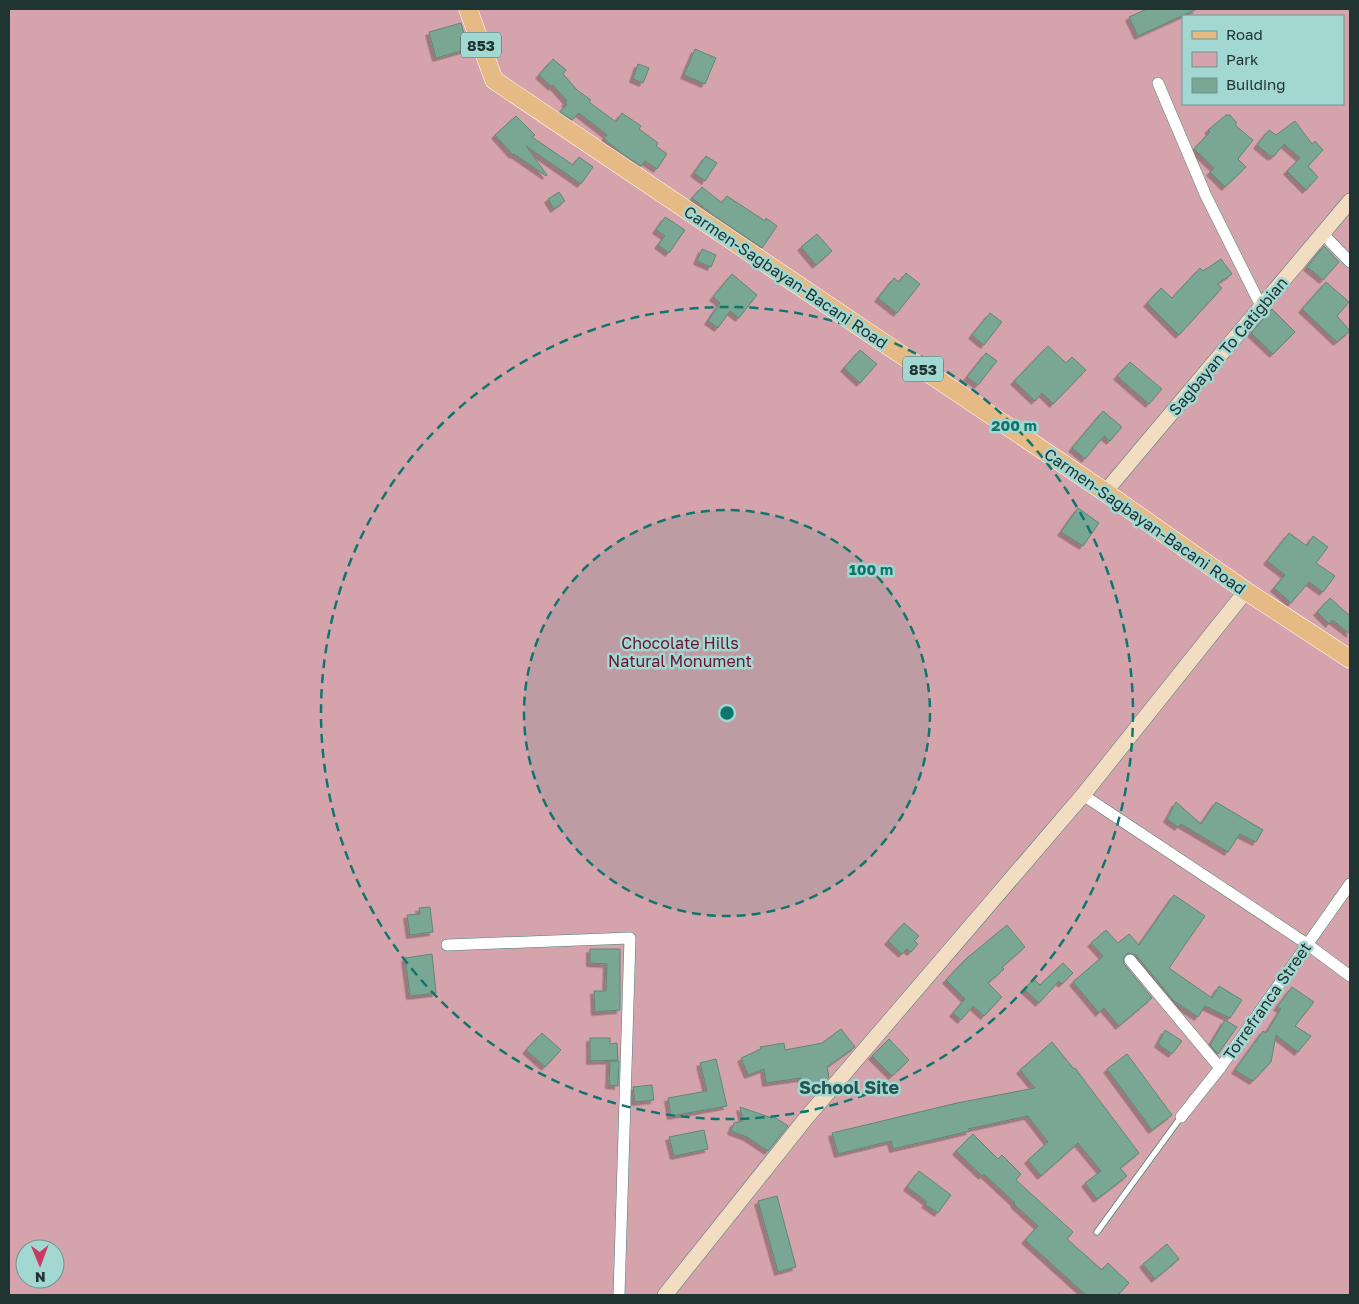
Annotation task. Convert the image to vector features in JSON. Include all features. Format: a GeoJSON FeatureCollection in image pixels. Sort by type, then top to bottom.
{"type":"FeatureCollection","features":[{"type":"Feature","properties":{"kind":"main road","name":"Carmen-Sagbayan-Bacani Road"},"geometry":{"type":"LineString","coordinates":[[468,9],[494,80],[1105,492],[1246,591],[1350,659]]}},
{"type":"Feature","properties":{"kind":"street"},"geometry":{"type":"LineString","coordinates":[[1158,83],[1206,196],[1261,306]]}},
{"type":"Feature","properties":{"kind":"street","name":"Sagbayan To Catigbian"},"geometry":{"type":"LineString","coordinates":[[1105,492],[1350,201]]}},
{"type":"Feature","properties":{"kind":"street"},"geometry":{"type":"LineString","coordinates":[[1323,234],[1350,262]]}},
{"type":"Feature","properties":{"kind":"street"},"geometry":{"type":"LineString","coordinates":[[665,1295],[807,1117],[1083,795],[1246,591]]}},
{"type":"Feature","properties":{"kind":"street"},"geometry":{"type":"LineString","coordinates":[[1083,795],[1307,944],[1350,976]]}},
{"type":"Feature","properties":{"kind":"street","name":"Torrefranca Street"},"geometry":{"type":"LineString","coordinates":[[1181,1117],[1220,1068],[1350,884]]}},
{"type":"Feature","properties":{"kind":"street"},"geometry":{"type":"LineString","coordinates":[[447,945],[630,938],[620,1295]]}},
{"type":"Feature","properties":{"kind":"street"},"geometry":{"type":"LineString","coordinates":[[1130,960],[1220,1068]]}},
{"type":"Feature","properties":{"kind":"lane"},"geometry":{"type":"LineString","coordinates":[[1097,1232],[1181,1117]]}},
{"type":"Feature","properties":{"kind":"green space","name":"Chocolate Hills Natural Monument"},"geometry":{"type":"Polygon","coordinates":[[[9,9],[1350,9],[1350,1295],[9,1295],[9,9]]]}},
{"type":"Feature","properties":{"kind":"building"},"geometry":{"type":"Polygon","coordinates":[[[1147,9],[1197,9],[1138,36],[1129,17],[1147,9]]]}},
{"type":"Feature","properties":{"kind":"building"},"geometry":{"type":"Polygon","coordinates":[[[461,23],[468,49],[436,58],[429,32],[461,23]]]}},
{"type":"Feature","properties":{"kind":"building"},"geometry":{"type":"Polygon","coordinates":[[[695,49],[716,58],[705,84],[684,75],[695,49]]]}},
{"type":"Feature","properties":{"kind":"building"},"geometry":{"type":"Polygon","coordinates":[[[553,59],[566,70],[563,74],[577,90],[591,100],[589,102],[616,122],[622,113],[641,126],[639,129],[658,143],[656,146],[667,154],[657,169],[645,161],[641,166],[623,154],[604,139],[607,135],[579,113],[572,120],[560,112],[567,104],[565,103],[567,101],[553,85],[552,87],[539,75],[553,59]]]}},
{"type":"Feature","properties":{"kind":"building"},"geometry":{"type":"Polygon","coordinates":[[[638,64],[649,68],[643,83],[633,79],[638,64]]]}},
{"type":"Feature","properties":{"kind":"building"},"geometry":{"type":"Polygon","coordinates":[[[1226,115],[1230,115],[1236,122],[1236,126],[1253,140],[1238,159],[1246,167],[1225,187],[1210,172],[1214,168],[1194,149],[1210,132],[1208,130],[1226,115]]]}},
{"type":"Feature","properties":{"kind":"building"},"geometry":{"type":"Polygon","coordinates":[[[516,116],[535,135],[532,137],[573,165],[579,157],[593,167],[581,184],[526,146],[546,176],[513,155],[495,135],[516,116]]]}},
{"type":"Feature","properties":{"kind":"building"},"geometry":{"type":"Polygon","coordinates":[[[1295,121],[1312,144],[1315,141],[1323,150],[1308,166],[1318,177],[1306,190],[1287,171],[1300,158],[1284,144],[1274,156],[1270,156],[1257,145],[1269,130],[1276,135],[1295,121]]]}},
{"type":"Feature","properties":{"kind":"building"},"geometry":{"type":"Polygon","coordinates":[[[706,156],[717,163],[705,181],[694,173],[706,156]]]}},
{"type":"Feature","properties":{"kind":"building"},"geometry":{"type":"Polygon","coordinates":[[[702,187],[722,203],[727,196],[765,221],[766,218],[777,226],[762,248],[713,215],[692,198],[702,187]]]}},
{"type":"Feature","properties":{"kind":"building"},"geometry":{"type":"Polygon","coordinates":[[[559,192],[565,201],[554,209],[548,199],[559,192]]]}},
{"type":"Feature","properties":{"kind":"building"},"geometry":{"type":"Polygon","coordinates":[[[665,217],[685,230],[669,253],[658,245],[665,236],[656,230],[665,217]]]}},
{"type":"Feature","properties":{"kind":"building"},"geometry":{"type":"Polygon","coordinates":[[[817,234],[832,251],[816,265],[801,247],[817,234]]]}},
{"type":"Feature","properties":{"kind":"building"},"geometry":{"type":"Polygon","coordinates":[[[1324,246],[1339,262],[1323,280],[1307,267],[1324,246]]]}},
{"type":"Feature","properties":{"kind":"building"},"geometry":{"type":"Polygon","coordinates":[[[702,249],[716,255],[711,267],[697,261],[702,249]]]}},
{"type":"Feature","properties":{"kind":"building"},"geometry":{"type":"Polygon","coordinates":[[[1221,259],[1232,274],[1217,284],[1222,288],[1179,335],[1147,303],[1161,288],[1172,298],[1200,268],[1203,271],[1221,259]]]}},
{"type":"Feature","properties":{"kind":"building"},"geometry":{"type":"Polygon","coordinates":[[[906,273],[920,284],[897,313],[878,298],[894,278],[899,282],[906,273]]]}},
{"type":"Feature","properties":{"kind":"building"},"geometry":{"type":"Polygon","coordinates":[[[732,274],[757,295],[739,318],[730,311],[718,328],[708,321],[720,303],[713,297],[732,274]]]}},
{"type":"Feature","properties":{"kind":"building"},"geometry":{"type":"Polygon","coordinates":[[[1326,282],[1349,302],[1337,316],[1350,331],[1337,342],[1302,309],[1326,282]]]}},
{"type":"Feature","properties":{"kind":"building"},"geometry":{"type":"Polygon","coordinates":[[[1272,309],[1295,332],[1273,354],[1251,333],[1272,309]]]}},
{"type":"Feature","properties":{"kind":"building"},"geometry":{"type":"Polygon","coordinates":[[[990,313],[1002,322],[984,345],[972,335],[990,313]]]}},
{"type":"Feature","properties":{"kind":"building"},"geometry":{"type":"Polygon","coordinates":[[[1048,346],[1066,363],[1072,357],[1086,370],[1053,404],[1042,393],[1035,401],[1014,381],[1048,346]]]}},
{"type":"Feature","properties":{"kind":"building"},"geometry":{"type":"Polygon","coordinates":[[[860,350],[877,364],[860,383],[844,368],[860,350]]]}},
{"type":"Feature","properties":{"kind":"building"},"geometry":{"type":"Polygon","coordinates":[[[986,353],[997,361],[978,385],[967,377],[986,353]]]}},
{"type":"Feature","properties":{"kind":"building"},"geometry":{"type":"Polygon","coordinates":[[[1130,362],[1162,389],[1149,404],[1117,376],[1130,362]]]}},
{"type":"Feature","properties":{"kind":"building"},"geometry":{"type":"Polygon","coordinates":[[[1103,411],[1122,427],[1110,441],[1104,436],[1085,459],[1072,448],[1103,411]]]}},
{"type":"Feature","properties":{"kind":"building"},"geometry":{"type":"Polygon","coordinates":[[[1078,508],[1099,523],[1083,546],[1061,532],[1078,508]]]}},
{"type":"Feature","properties":{"kind":"building"},"geometry":{"type":"Polygon","coordinates":[[[1289,533],[1307,546],[1313,536],[1328,547],[1316,563],[1335,576],[1323,592],[1309,582],[1291,603],[1274,588],[1285,575],[1267,561],[1289,533]]]}},
{"type":"Feature","properties":{"kind":"building"},"geometry":{"type":"Polygon","coordinates":[[[1330,598],[1350,616],[1350,634],[1332,620],[1329,624],[1317,612],[1330,598]]]}},
{"type":"Feature","properties":{"kind":"building"},"geometry":{"type":"Polygon","coordinates":[[[1176,802],[1201,824],[1216,802],[1263,830],[1256,842],[1240,834],[1228,852],[1181,824],[1178,827],[1167,819],[1176,802]]]}},
{"type":"Feature","properties":{"kind":"building"},"geometry":{"type":"Polygon","coordinates":[[[1174,895],[1205,916],[1169,968],[1212,998],[1219,986],[1242,1000],[1230,1018],[1205,1006],[1198,1017],[1174,1001],[1136,955],[1128,953],[1123,958],[1124,964],[1152,998],[1119,1026],[1104,1008],[1099,1013],[1073,982],[1103,956],[1091,943],[1106,930],[1118,943],[1129,934],[1139,945],[1174,895]]]}},
{"type":"Feature","properties":{"kind":"building"},"geometry":{"type":"Polygon","coordinates":[[[430,907],[433,932],[410,935],[407,915],[420,914],[419,908],[430,907]]]}},
{"type":"Feature","properties":{"kind":"building"},"geometry":{"type":"Polygon","coordinates":[[[904,923],[919,936],[914,941],[918,944],[911,952],[907,949],[902,954],[888,941],[904,923]]]}},
{"type":"Feature","properties":{"kind":"building"},"geometry":{"type":"Polygon","coordinates":[[[1007,925],[1025,947],[1002,967],[1004,969],[988,983],[1002,997],[984,1016],[973,1006],[961,1020],[953,1013],[965,999],[946,980],[967,958],[1007,925]]]}},
{"type":"Feature","properties":{"kind":"building"},"geometry":{"type":"Polygon","coordinates":[[[590,949],[620,949],[620,1010],[595,1012],[594,991],[606,991],[607,964],[590,963],[590,949]]]}},
{"type":"Feature","properties":{"kind":"building"},"geometry":{"type":"Polygon","coordinates":[[[432,954],[436,993],[410,996],[405,958],[432,954]]]}},
{"type":"Feature","properties":{"kind":"building"},"geometry":{"type":"Polygon","coordinates":[[[1063,963],[1073,973],[1062,984],[1059,981],[1039,1003],[1024,989],[1034,979],[1040,985],[1063,963]]]}},
{"type":"Feature","properties":{"kind":"building"},"geometry":{"type":"Polygon","coordinates":[[[1292,987],[1314,1002],[1295,1026],[1311,1036],[1298,1052],[1276,1035],[1271,1062],[1253,1081],[1235,1070],[1263,1031],[1266,1033],[1281,1009],[1277,1007],[1292,987]]]}},
{"type":"Feature","properties":{"kind":"building"},"geometry":{"type":"Polygon","coordinates":[[[1225,1020],[1237,1027],[1218,1054],[1210,1045],[1225,1020]]]}},
{"type":"Feature","properties":{"kind":"building"},"geometry":{"type":"Polygon","coordinates":[[[841,1029],[855,1047],[827,1067],[829,1077],[822,1085],[803,1088],[801,1078],[766,1083],[764,1069],[748,1075],[741,1058],[761,1049],[760,1047],[784,1043],[785,1050],[822,1043],[841,1029]]]}},
{"type":"Feature","properties":{"kind":"building"},"geometry":{"type":"Polygon","coordinates":[[[1165,1030],[1182,1041],[1172,1054],[1158,1044],[1165,1030]]]}},
{"type":"Feature","properties":{"kind":"building"},"geometry":{"type":"Polygon","coordinates":[[[542,1033],[561,1050],[545,1067],[526,1050],[542,1033]]]}},
{"type":"Feature","properties":{"kind":"building"},"geometry":{"type":"Polygon","coordinates":[[[590,1038],[610,1038],[610,1044],[617,1043],[618,1060],[590,1061],[590,1038]]]}},
{"type":"Feature","properties":{"kind":"building"},"geometry":{"type":"Polygon","coordinates":[[[889,1039],[909,1060],[892,1076],[872,1056],[889,1039]]]}},
{"type":"Feature","properties":{"kind":"building"},"geometry":{"type":"Polygon","coordinates":[[[1052,1042],[1075,1068],[1139,1153],[1120,1168],[1127,1176],[1097,1199],[1085,1183],[1101,1171],[1078,1143],[1041,1176],[1028,1160],[1048,1142],[1028,1116],[968,1129],[970,1131],[893,1149],[891,1141],[838,1154],[832,1133],[957,1103],[1035,1088],[1020,1070],[1052,1042]]]}},
{"type":"Feature","properties":{"kind":"building"},"geometry":{"type":"Polygon","coordinates":[[[1127,1054],[1172,1115],[1152,1130],[1107,1069],[1127,1054]]]}},
{"type":"Feature","properties":{"kind":"building"},"geometry":{"type":"Polygon","coordinates":[[[716,1059],[727,1106],[671,1116],[668,1098],[707,1091],[700,1063],[716,1059]]]}},
{"type":"Feature","properties":{"kind":"building"},"geometry":{"type":"Polygon","coordinates":[[[610,1061],[619,1061],[618,1086],[609,1085],[610,1061]]]}},
{"type":"Feature","properties":{"kind":"building"},"geometry":{"type":"Polygon","coordinates":[[[652,1085],[654,1100],[635,1102],[633,1087],[652,1085]]]}},
{"type":"Feature","properties":{"kind":"building"},"geometry":{"type":"Polygon","coordinates":[[[740,1107],[772,1118],[773,1116],[788,1126],[768,1151],[747,1137],[731,1131],[734,1123],[743,1121],[740,1107]]]}},
{"type":"Feature","properties":{"kind":"building"},"geometry":{"type":"Polygon","coordinates":[[[704,1130],[708,1149],[674,1156],[669,1137],[704,1130]]]}},
{"type":"Feature","properties":{"kind":"building"},"geometry":{"type":"Polygon","coordinates":[[[973,1134],[998,1159],[1002,1155],[1021,1174],[1016,1180],[1073,1232],[1067,1239],[1102,1270],[1108,1263],[1129,1283],[1118,1295],[1086,1295],[1025,1240],[1038,1226],[984,1174],[982,1176],[956,1151],[973,1134]]]}},
{"type":"Feature","properties":{"kind":"building"},"geometry":{"type":"Polygon","coordinates":[[[919,1171],[951,1195],[938,1213],[907,1187],[919,1171]]]}},
{"type":"Feature","properties":{"kind":"building"},"geometry":{"type":"Polygon","coordinates":[[[777,1196],[796,1267],[778,1272],[758,1201],[777,1196]]]}},
{"type":"Feature","properties":{"kind":"building"},"geometry":{"type":"Polygon","coordinates":[[[1167,1244],[1179,1259],[1155,1279],[1143,1264],[1167,1244]]]}},
{"type":"Feature","properties":{"kind":"district","name":"School Site"},"geometry":{"type":"Point","coordinates":[849,1087]}}]}
